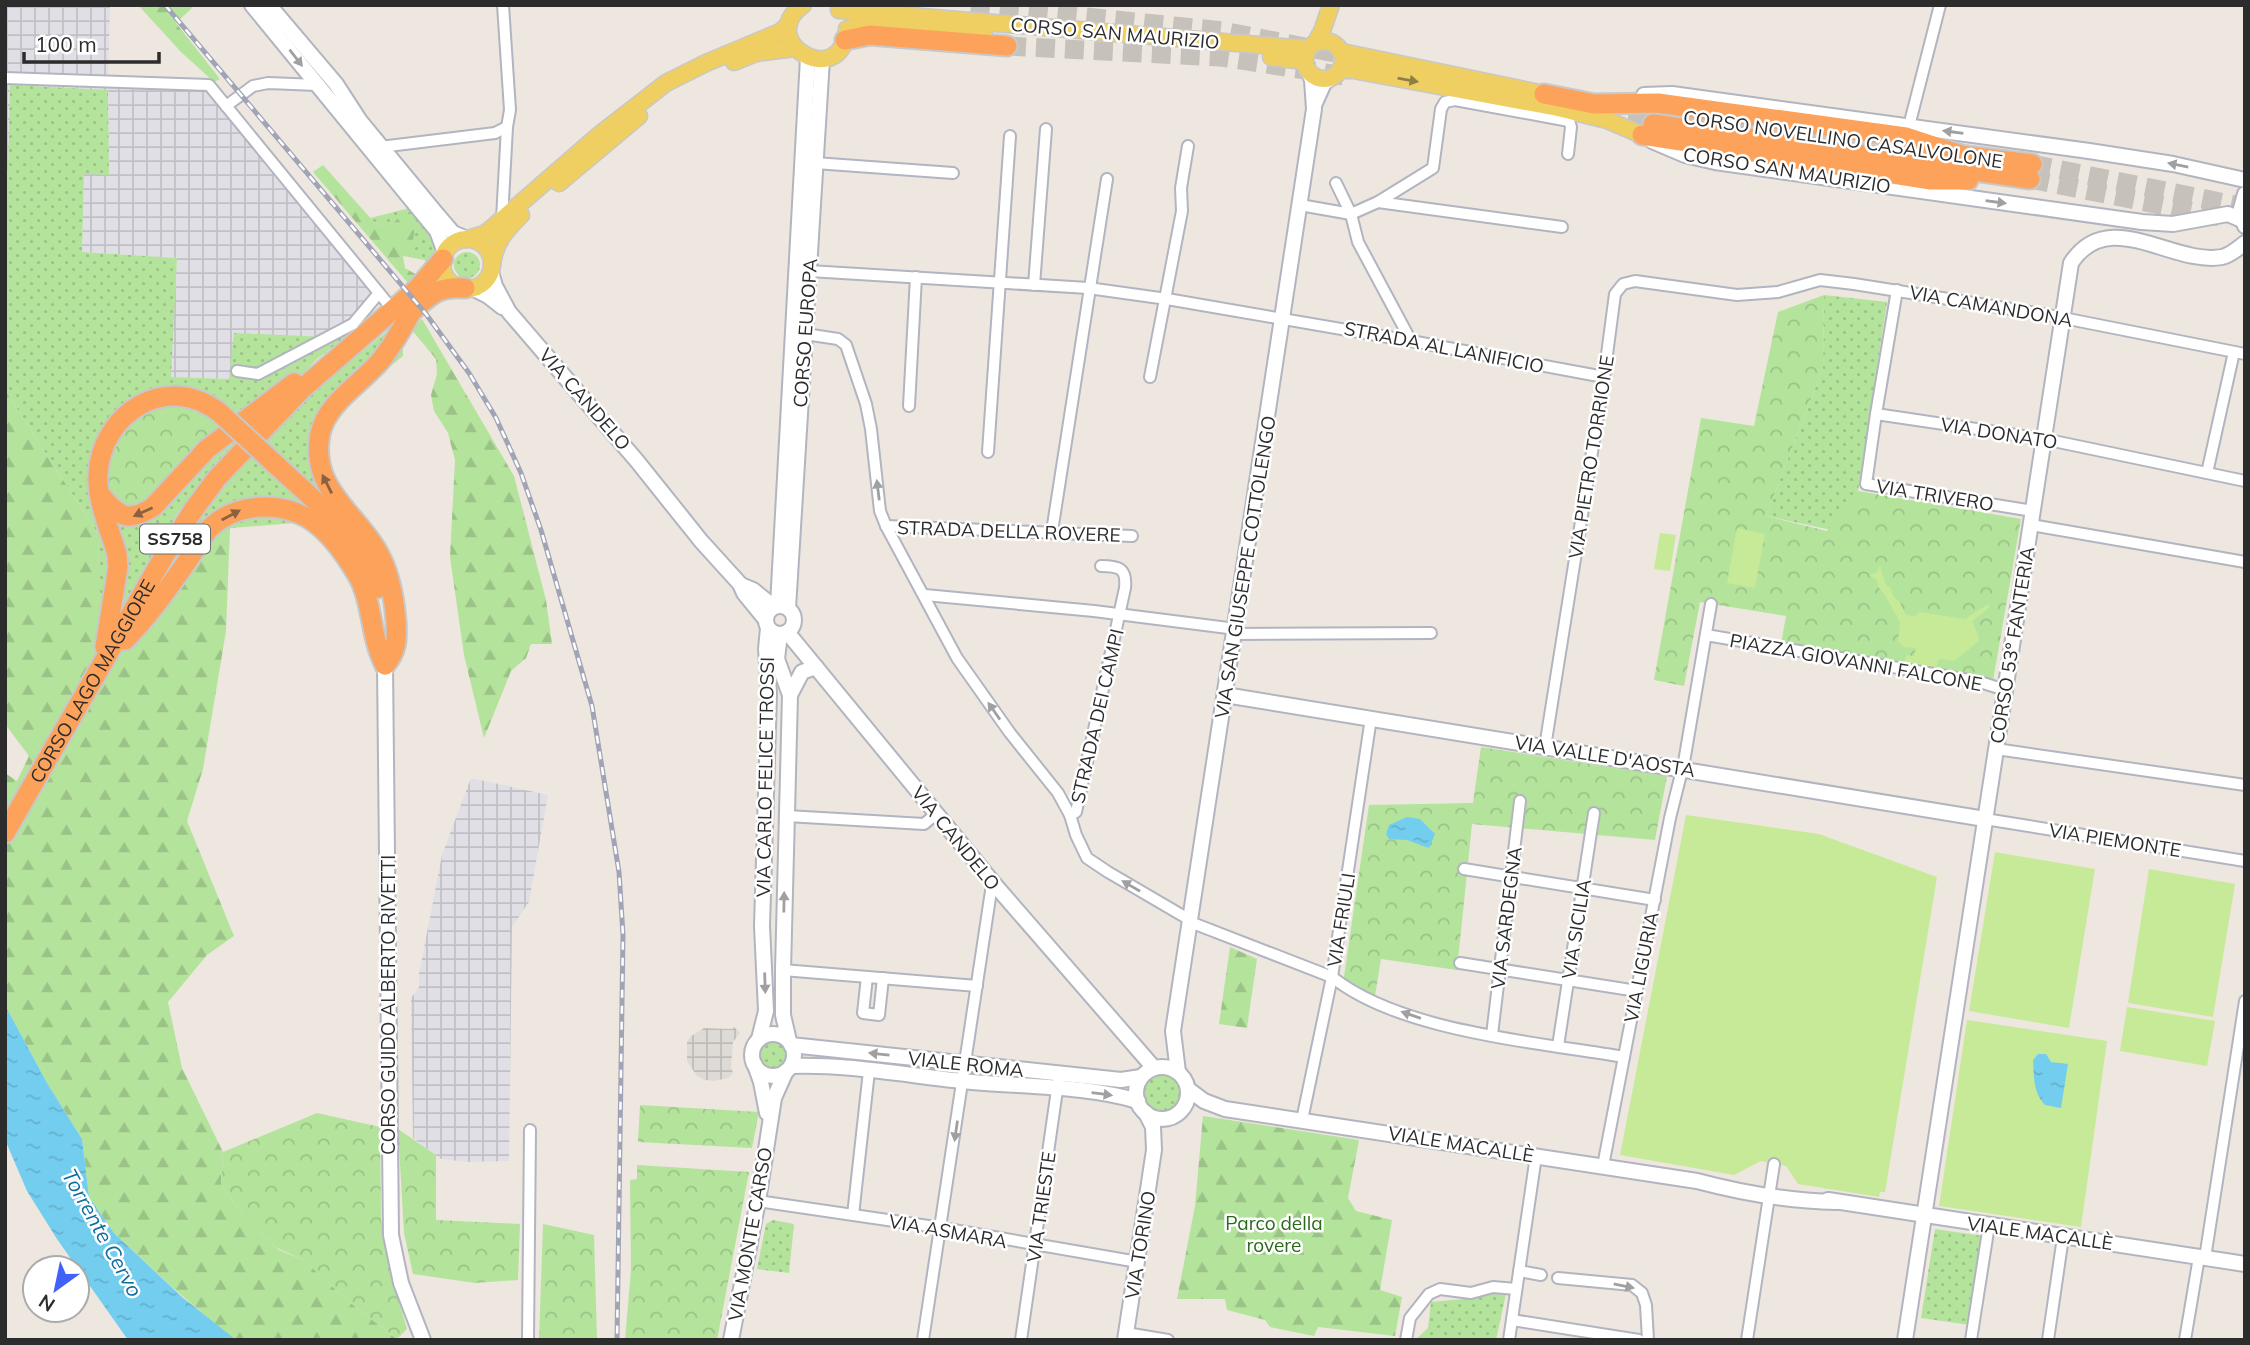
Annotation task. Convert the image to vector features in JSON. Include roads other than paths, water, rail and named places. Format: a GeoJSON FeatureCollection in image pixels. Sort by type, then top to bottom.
{"type":"FeatureCollection","features":[{"type":"Feature","properties":{"kind":"highway"},"geometry":{"type":"LineString","coordinates":[[846,34],[1007,46]]}},
{"type":"Feature","properties":{"kind":"highway"},"geometry":{"type":"LineString","coordinates":[[1545,94],[1594,104],[1658,103],[1906,137],[1961,155]]}},
{"type":"Feature","properties":{"kind":"highway","name":"CORSO NOVELLINO CASALVOLONE"},"geometry":{"type":"LineString","coordinates":[[1650,124],[1961,155],[2031,171],[1993,173],[1650,124]]}},
{"type":"Feature","properties":{"kind":"highway","name":"CORSO LAGO MAGGIORE"},"geometry":{"type":"LineString","coordinates":[[259,432],[310,396],[403,310],[443,259]]}},
{"type":"Feature","properties":{"kind":"highway","name":"CORSO LAGO MAGGIORE"},"geometry":{"type":"LineString","coordinates":[[5,833],[192,512],[217,478],[259,432],[348,348],[403,310],[445,287],[468,288]]}},
{"type":"Feature","properties":{"kind":"highway"},"geometry":{"type":"LineString","coordinates":[[385,665],[395,654],[394,601],[378,552],[324,480],[320,463],[320,433],[334,408],[381,360],[403,310]]}},
{"type":"Feature","properties":{"kind":"highway"},"geometry":{"type":"LineString","coordinates":[[99,493],[113,510],[122,516],[142,514],[153,507],[207,449],[305,375],[348,348]]}},
{"type":"Feature","properties":{"kind":"highway"},"geometry":{"type":"LineString","coordinates":[[100,667],[118,566],[99,493],[100,456],[118,421],[132,409],[163,397],[183,396],[200,400],[220,413],[344,529],[360,549],[372,571],[381,597],[386,622],[385,665]]}},
{"type":"Feature","properties":{"kind":"highway"},"geometry":{"type":"LineString","coordinates":[[100,667],[155,606],[209,529],[239,510],[275,507],[310,519],[340,549],[359,576],[378,651],[385,665]]}},
{"type":"Feature","properties":{"kind":"main road"},"geometry":{"type":"LineString","coordinates":[[467,239],[484,234],[599,135],[666,83],[780,32],[803,5]]}},
{"type":"Feature","properties":{"kind":"main road"},"geometry":{"type":"LineString","coordinates":[[1331,6],[1332,32],[1343,61],[1336,74],[1319,78],[1309,56],[1331,6]]}},
{"type":"Feature","properties":{"kind":"main road"},"geometry":{"type":"LineString","coordinates":[[491,269],[498,242],[513,223],[646,110],[671,93],[721,67],[756,53],[836,53],[846,34],[836,8]]}},
{"type":"Feature","properties":{"kind":"main road","name":"CORSO SAN MAURIZIO"},"geometry":{"type":"LineString","coordinates":[[836,8],[1309,56]]}},
{"type":"Feature","properties":{"kind":"main road","name":"CORSO EUROPA"},"geometry":{"type":"LineString","coordinates":[[789,24],[789,33],[808,55]]}},
{"type":"Feature","properties":{"kind":"main road","name":"CORSO SAN MAURIZIO"},"geometry":{"type":"LineString","coordinates":[[846,34],[871,24],[1309,56]]}},
{"type":"Feature","properties":{"kind":"main road"},"geometry":{"type":"LineString","coordinates":[[1309,56],[1326,40],[1339,48],[1545,94]]}},
{"type":"Feature","properties":{"kind":"main road","name":"CORSO SAN MAURIZIO"},"geometry":{"type":"LineString","coordinates":[[1336,74],[1353,70],[1558,108],[1607,120],[1650,124]]}},
{"type":"Feature","properties":{"kind":"main road"},"geometry":{"type":"LineString","coordinates":[[467,239],[486,247],[492,259],[491,269]]}},
{"type":"Feature","properties":{"kind":"main road","name":"SS758"},"geometry":{"type":"LineString","coordinates":[[443,259],[452,245],[467,239]]}},
{"type":"Feature","properties":{"kind":"main road"},"geometry":{"type":"LineString","coordinates":[[443,259],[446,276],[454,285],[468,288]]}},
{"type":"Feature","properties":{"kind":"main road","name":"SS758"},"geometry":{"type":"LineString","coordinates":[[468,288],[483,283],[491,269]]}},
{"type":"Feature","properties":{"kind":"street"},"geometry":{"type":"LineString","coordinates":[[252,5],[437,231],[442,242],[443,259]]}},
{"type":"Feature","properties":{"kind":"street"},"geometry":{"type":"LineString","coordinates":[[269,5],[346,98],[380,146],[453,233],[467,239]]}},
{"type":"Feature","properties":{"kind":"street"},"geometry":{"type":"LineString","coordinates":[[502,219],[510,110],[503,5]]}},
{"type":"Feature","properties":{"kind":"street"},"geometry":{"type":"LineString","coordinates":[[1909,126],[1940,5]]}},
{"type":"Feature","properties":{"kind":"street","name":"CORSO EUROPA"},"geometry":{"type":"LineString","coordinates":[[780,607],[805,334],[815,163],[808,55]]}},
{"type":"Feature","properties":{"kind":"street","name":"CORSO EUROPA"},"geometry":{"type":"LineString","coordinates":[[780,607],[779,576],[808,55]]}},
{"type":"Feature","properties":{"kind":"street","name":"VIA SAN GIUSEPPE COTTOLENGO"},"geometry":{"type":"LineString","coordinates":[[1309,56],[1315,104]]}},
{"type":"Feature","properties":{"kind":"street","name":"VIA SAN GIUSEPPE COTTOLENGO"},"geometry":{"type":"LineString","coordinates":[[1178,1072],[1173,1031],[1315,104],[1324,83],[1336,74]]}},
{"type":"Feature","properties":{"kind":"street"},"geometry":{"type":"LineString","coordinates":[[5,78],[209,85],[379,293],[403,310]]}},
{"type":"Feature","properties":{"kind":"street"},"geometry":{"type":"LineString","coordinates":[[226,106],[253,86],[268,83],[317,85]]}},
{"type":"Feature","properties":{"kind":"street"},"geometry":{"type":"LineString","coordinates":[[1545,94],[1561,92],[1605,99],[1672,94],[2173,164],[2245,180]]}},
{"type":"Feature","properties":{"kind":"street"},"geometry":{"type":"LineString","coordinates":[[1300,205],[1351,215],[1378,202],[1433,168],[1441,109],[1445,102],[1455,100],[1569,121],[1567,154]]}},
{"type":"Feature","properties":{"kind":"street","name":"CORSO SAN MAURIZIO"},"geometry":{"type":"LineString","coordinates":[[1650,124],[1664,147],[1715,162],[2142,222],[2173,223],[2228,214],[2243,223]]}},
{"type":"Feature","properties":{"kind":"street"},"geometry":{"type":"LineString","coordinates":[[380,146],[495,133],[507,127]]}},
{"type":"Feature","properties":{"kind":"street"},"geometry":{"type":"LineString","coordinates":[[1034,285],[1046,129]]}},
{"type":"Feature","properties":{"kind":"street"},"geometry":{"type":"LineString","coordinates":[[988,452],[1010,136]]}},
{"type":"Feature","properties":{"kind":"street"},"geometry":{"type":"LineString","coordinates":[[1150,377],[1182,211],[1181,188],[1188,146]]}},
{"type":"Feature","properties":{"kind":"street"},"geometry":{"type":"LineString","coordinates":[[815,163],[953,173]]}},
{"type":"Feature","properties":{"kind":"street"},"geometry":{"type":"LineString","coordinates":[[1053,526],[1107,179]]}},
{"type":"Feature","properties":{"kind":"street"},"geometry":{"type":"LineString","coordinates":[[1336,183],[1351,215],[1358,242],[1411,341]]}},
{"type":"Feature","properties":{"kind":"street"},"geometry":{"type":"LineString","coordinates":[[2243,223],[2241,203],[2245,194]]}},
{"type":"Feature","properties":{"kind":"street"},"geometry":{"type":"LineString","coordinates":[[1378,202],[1562,227]]}},
{"type":"Feature","properties":{"kind":"street","name":"CORSO 53° FANTERIA"},"geometry":{"type":"LineString","coordinates":[[1905,1340],[2071,263],[2080,250],[2090,243],[2115,237],[2207,257],[2224,257],[2245,243]]}},
{"type":"Feature","properties":{"kind":"street","name":"VIA CANDELO"},"geometry":{"type":"LineString","coordinates":[[491,269],[495,286],[509,312]]}},
{"type":"Feature","properties":{"kind":"street","name":"STRADA AL LANIFICIO"},"geometry":{"type":"LineString","coordinates":[[809,271],[1088,288],[1283,318],[1604,377]]}},
{"type":"Feature","properties":{"kind":"street"},"geometry":{"type":"LineString","coordinates":[[909,406],[916,277]]}},
{"type":"Feature","properties":{"kind":"street","name":"VIA CAMANDONA"},"geometry":{"type":"LineString","coordinates":[[1737,295],[1778,292],[1820,280],[2062,317],[2239,353]]}},
{"type":"Feature","properties":{"kind":"street","name":"VIA PIETRO TORRIONE"},"geometry":{"type":"LineString","coordinates":[[1545,747],[1615,294],[1623,284],[1635,281],[1737,295]]}},
{"type":"Feature","properties":{"kind":"street","name":"VIA CANDELO"},"geometry":{"type":"LineString","coordinates":[[468,288],[488,296],[509,312],[630,452],[701,541],[746,587],[780,607]]}},
{"type":"Feature","properties":{"kind":"street"},"geometry":{"type":"LineString","coordinates":[[1877,414],[1897,290]]}},
{"type":"Feature","properties":{"kind":"street"},"geometry":{"type":"LineString","coordinates":[[237,371],[258,374],[353,324],[379,293]]}},
{"type":"Feature","properties":{"kind":"street","name":"STRADA DELLA ROVERE"},"geometry":{"type":"LineString","coordinates":[[805,334],[838,339],[846,345],[866,404],[880,511],[886,526],[957,658],[1010,733],[1058,793],[1087,858],[1190,921],[1332,977],[1348,990],[1388,1007],[1428,1021],[1477,1032],[1624,1057]]}},
{"type":"Feature","properties":{"kind":"street"},"geometry":{"type":"LineString","coordinates":[[2207,474],[2239,353]]}},
{"type":"Feature","properties":{"kind":"street","name":"VIA DONATO"},"geometry":{"type":"LineString","coordinates":[[1877,414],[2044,439],[2245,481]]}},
{"type":"Feature","properties":{"kind":"street","name":"VIA TRIVERO"},"geometry":{"type":"LineString","coordinates":[[1877,414],[1866,484],[2032,518],[2072,532],[2245,562]]}},
{"type":"Feature","properties":{"kind":"street","name":"STRADA DELLA ROVERE"},"geometry":{"type":"LineString","coordinates":[[886,526],[1132,536]]}},
{"type":"Feature","properties":{"kind":"street","name":"STRADA DEI CAMPI"},"geometry":{"type":"LineString","coordinates":[[1070,815],[1076,812],[1126,577],[1121,570],[1113,566],[1101,566]]}},
{"type":"Feature","properties":{"kind":"street"},"geometry":{"type":"LineString","coordinates":[[746,587],[767,586],[779,576]]}},
{"type":"Feature","properties":{"kind":"street","name":"VIA CANDELO"},"geometry":{"type":"LineString","coordinates":[[746,587],[744,593],[775,628],[816,667],[995,885],[1129,1042],[1149,1072]]}},
{"type":"Feature","properties":{"kind":"street","name":"STRADA DEI CAMPI"},"geometry":{"type":"LineString","coordinates":[[925,595],[1120,615],[1236,632],[1431,633]]}},
{"type":"Feature","properties":{"kind":"street","name":"PIAZZA GIOVANNI FALCONE"},"geometry":{"type":"LineString","coordinates":[[1681,769],[1711,604]]}},
{"type":"Feature","properties":{"kind":"street"},"geometry":{"type":"LineString","coordinates":[[780,607],[794,614],[794,622],[775,628],[768,612],[780,607]]}},
{"type":"Feature","properties":{"kind":"street","name":"VIA CARLO FELICE TROSSI"},"geometry":{"type":"LineString","coordinates":[[775,628],[777,659],[790,695],[783,970],[783,1015],[790,1043]]}},
{"type":"Feature","properties":{"kind":"street","name":"VIA CARLO FELICE TROSSI"},"geometry":{"type":"LineString","coordinates":[[759,1039],[766,1010],[762,926],[769,693],[766,649],[775,628]]}},
{"type":"Feature","properties":{"kind":"street","name":"PIAZZA GIOVANNI FALCONE"},"geometry":{"type":"LineString","coordinates":[[1706,635],[1980,682],[2005,690]]}},
{"type":"Feature","properties":{"kind":"street","name":"CORSO GUIDO ALBERTO RIVETTI"},"geometry":{"type":"LineString","coordinates":[[385,665],[391,1235],[401,1283],[423,1340]]}},
{"type":"Feature","properties":{"kind":"street","name":"VIA CARLO FELICE TROSSI"},"geometry":{"type":"LineString","coordinates":[[790,695],[802,672],[816,667]]}},
{"type":"Feature","properties":{"kind":"street","name":"VIA VALLE D'AOSTA"},"geometry":{"type":"LineString","coordinates":[[1226,695],[1985,819]]}},
{"type":"Feature","properties":{"kind":"street","name":"VIA FRIULI"},"geometry":{"type":"LineString","coordinates":[[1302,1120],[1332,977],[1371,718]]}},
{"type":"Feature","properties":{"kind":"street"},"geometry":{"type":"LineString","coordinates":[[1996,749],[2245,785]]}},
{"type":"Feature","properties":{"kind":"street","name":"VIA LIGURIA"},"geometry":{"type":"LineString","coordinates":[[1603,1166],[1681,769]]}},
{"type":"Feature","properties":{"kind":"street","name":"VIA SARDEGNA"},"geometry":{"type":"LineString","coordinates":[[1492,1035],[1520,801]]}},
{"type":"Feature","properties":{"kind":"street","name":"VIA SICILIA"},"geometry":{"type":"LineString","coordinates":[[1559,1045],[1594,813]]}},
{"type":"Feature","properties":{"kind":"street"},"geometry":{"type":"LineString","coordinates":[[787,816],[924,824],[936,814]]}},
{"type":"Feature","properties":{"kind":"street","name":"VIA PIEMONTE"},"geometry":{"type":"LineString","coordinates":[[1985,819],[2245,861]]}},
{"type":"Feature","properties":{"kind":"street"},"geometry":{"type":"LineString","coordinates":[[1464,869],[1655,901]]}},
{"type":"Feature","properties":{"kind":"street"},"geometry":{"type":"LineString","coordinates":[[923,1340],[991,891],[995,885]]}},
{"type":"Feature","properties":{"kind":"street"},"geometry":{"type":"LineString","coordinates":[[1461,963],[1637,991]]}},
{"type":"Feature","properties":{"kind":"street"},"geometry":{"type":"LineString","coordinates":[[783,970],[977,986]]}},
{"type":"Feature","properties":{"kind":"street"},"geometry":{"type":"LineString","coordinates":[[867,977],[863,1013],[879,1015],[883,978]]}},
{"type":"Feature","properties":{"kind":"street"},"geometry":{"type":"LineString","coordinates":[[2185,1340],[2242,1039],[2245,1001]]}},
{"type":"Feature","properties":{"kind":"street","name":"VIA SAN GIUSEPPE COTTOLENGO"},"geometry":{"type":"LineString","coordinates":[[1149,1072],[1173,1031]]}},
{"type":"Feature","properties":{"kind":"street"},"geometry":{"type":"LineString","coordinates":[[774,1034],[790,1043],[794,1055],[788,1068],[768,1075],[754,1063],[753,1050],[759,1039],[774,1034]]}},
{"type":"Feature","properties":{"kind":"street","name":"VIALE ROMA"},"geometry":{"type":"LineString","coordinates":[[790,1043],[1121,1080],[1149,1072]]}},
{"type":"Feature","properties":{"kind":"street","name":"VIA MONTE CARSO"},"geometry":{"type":"LineString","coordinates":[[754,1063],[765,1099],[768,1128]]}},
{"type":"Feature","properties":{"kind":"street","name":"VIALE ROMA"},"geometry":{"type":"LineString","coordinates":[[788,1068],[819,1065],[1111,1094],[1142,1107]]}},
{"type":"Feature","properties":{"kind":"street","name":"VIA MONTE CARSO"},"geometry":{"type":"LineString","coordinates":[[731,1340],[758,1201],[774,1098],[788,1068]]}},
{"type":"Feature","properties":{"kind":"street"},"geometry":{"type":"LineString","coordinates":[[1172,1068],[1178,1072],[1188,1089],[1186,1104],[1172,1116],[1153,1117],[1142,1107],[1136,1093],[1149,1072],[1172,1068]]}},
{"type":"Feature","properties":{"kind":"street"},"geometry":{"type":"LineString","coordinates":[[853,1215],[869,1071]]}},
{"type":"Feature","properties":{"kind":"street","name":"VIA TRIESTE"},"geometry":{"type":"LineString","coordinates":[[1021,1340],[1059,1074]]}},
{"type":"Feature","properties":{"kind":"street","name":"VIALE MACALLÈ"},"geometry":{"type":"LineString","coordinates":[[1188,1089],[1205,1101],[1225,1109]]}},
{"type":"Feature","properties":{"kind":"street","name":"VIA TORINO"},"geometry":{"type":"LineString","coordinates":[[1125,1336],[1154,1150],[1153,1127],[1142,1107]]}},
{"type":"Feature","properties":{"kind":"street","name":"VIALE MACALLÈ"},"geometry":{"type":"LineString","coordinates":[[1172,1116],[1191,1111],[1225,1109],[1697,1181],[1726,1181],[1769,1191],[1810,1194],[1836,1202],[2245,1264]]}},
{"type":"Feature","properties":{"kind":"street","name":"VIA TORINO"},"geometry":{"type":"LineString","coordinates":[[1154,1150],[1172,1116]]}},
{"type":"Feature","properties":{"kind":"street"},"geometry":{"type":"LineString","coordinates":[[528,1340],[530,1130]]}},
{"type":"Feature","properties":{"kind":"street"},"geometry":{"type":"LineString","coordinates":[[1509,1340],[1536,1156]]}},
{"type":"Feature","properties":{"kind":"street"},"geometry":{"type":"LineString","coordinates":[[1747,1340],[1774,1164]]}},
{"type":"Feature","properties":{"kind":"street","name":"VIA ASMARA"},"geometry":{"type":"LineString","coordinates":[[758,1201],[942,1228],[1138,1262]]}},
{"type":"Feature","properties":{"kind":"street"},"geometry":{"type":"LineString","coordinates":[[1971,1340],[1989,1225]]}},
{"type":"Feature","properties":{"kind":"street"},"geometry":{"type":"LineString","coordinates":[[2048,1340],[2063,1237]]}},
{"type":"Feature","properties":{"kind":"street"},"geometry":{"type":"LineString","coordinates":[[1519,1272],[1541,1275]]}},
{"type":"Feature","properties":{"kind":"street"},"geometry":{"type":"LineString","coordinates":[[1558,1278],[1632,1285],[1642,1293],[1646,1305],[1648,1340]]}},
{"type":"Feature","properties":{"kind":"street"},"geometry":{"type":"LineString","coordinates":[[1406,1340],[1410,1318],[1429,1294],[1440,1289],[1471,1293],[1493,1287],[1516,1289]]}},
{"type":"Feature","properties":{"kind":"street"},"geometry":{"type":"LineString","coordinates":[[1512,1320],[1639,1340]]}},
{"type":"Feature","properties":{"kind":"street"},"geometry":{"type":"LineString","coordinates":[[1125,1336],[1168,1340]]}},
{"type":"Feature","properties":{"kind":"water"},"geometry":{"type":"Polygon","coordinates":[[[1407,817],[1420,819],[1435,834],[1429,848],[1407,840],[1389,839],[1386,834],[1389,825],[1407,817]]]}},
{"type":"Feature","properties":{"kind":"water","name":"Torrente Cervo"},"geometry":{"type":"Polygon","coordinates":[[[5,1005],[47,1083],[82,1139],[89,1197],[114,1233],[182,1297],[236,1340],[128,1340],[91,1287],[91,1254],[68,1254],[27,1191],[6,1142],[5,1005]]]}},
{"type":"Feature","properties":{"kind":"water"},"geometry":{"type":"Polygon","coordinates":[[[2038,1054],[2046,1054],[2051,1062],[2068,1064],[2061,1108],[2045,1105],[2038,1095],[2033,1060],[2038,1054]]]}},
{"type":"Feature","properties":{"kind":"tunnel"},"geometry":{"type":"LineString","coordinates":[[971,5],[1223,31],[1361,58]]}},
{"type":"Feature","properties":{"kind":"tunnel"},"geometry":{"type":"LineString","coordinates":[[1007,46],[1221,57],[1351,77]]}},
{"type":"Feature","properties":{"kind":"tunnel"},"geometry":{"type":"LineString","coordinates":[[1599,115],[1653,124]]}},
{"type":"Feature","properties":{"kind":"tunnel"},"geometry":{"type":"LineString","coordinates":[[2032,164],[2245,207]]}},
{"type":"Feature","properties":{"kind":"tunnel"},"geometry":{"type":"LineString","coordinates":[[2030,179],[2221,217]]}},
{"type":"Feature","properties":{"kind":"railway"},"geometry":{"type":"LineString","coordinates":[[165,5],[426,314],[469,373],[496,418],[521,473],[541,530],[592,706],[619,872],[623,935],[617,1340]]}},
{"type":"Feature","properties":{"kind":"park label","name":"Parco della rovere"},"geometry":{"type":"Point","coordinates":[1274,1234]}}]}
